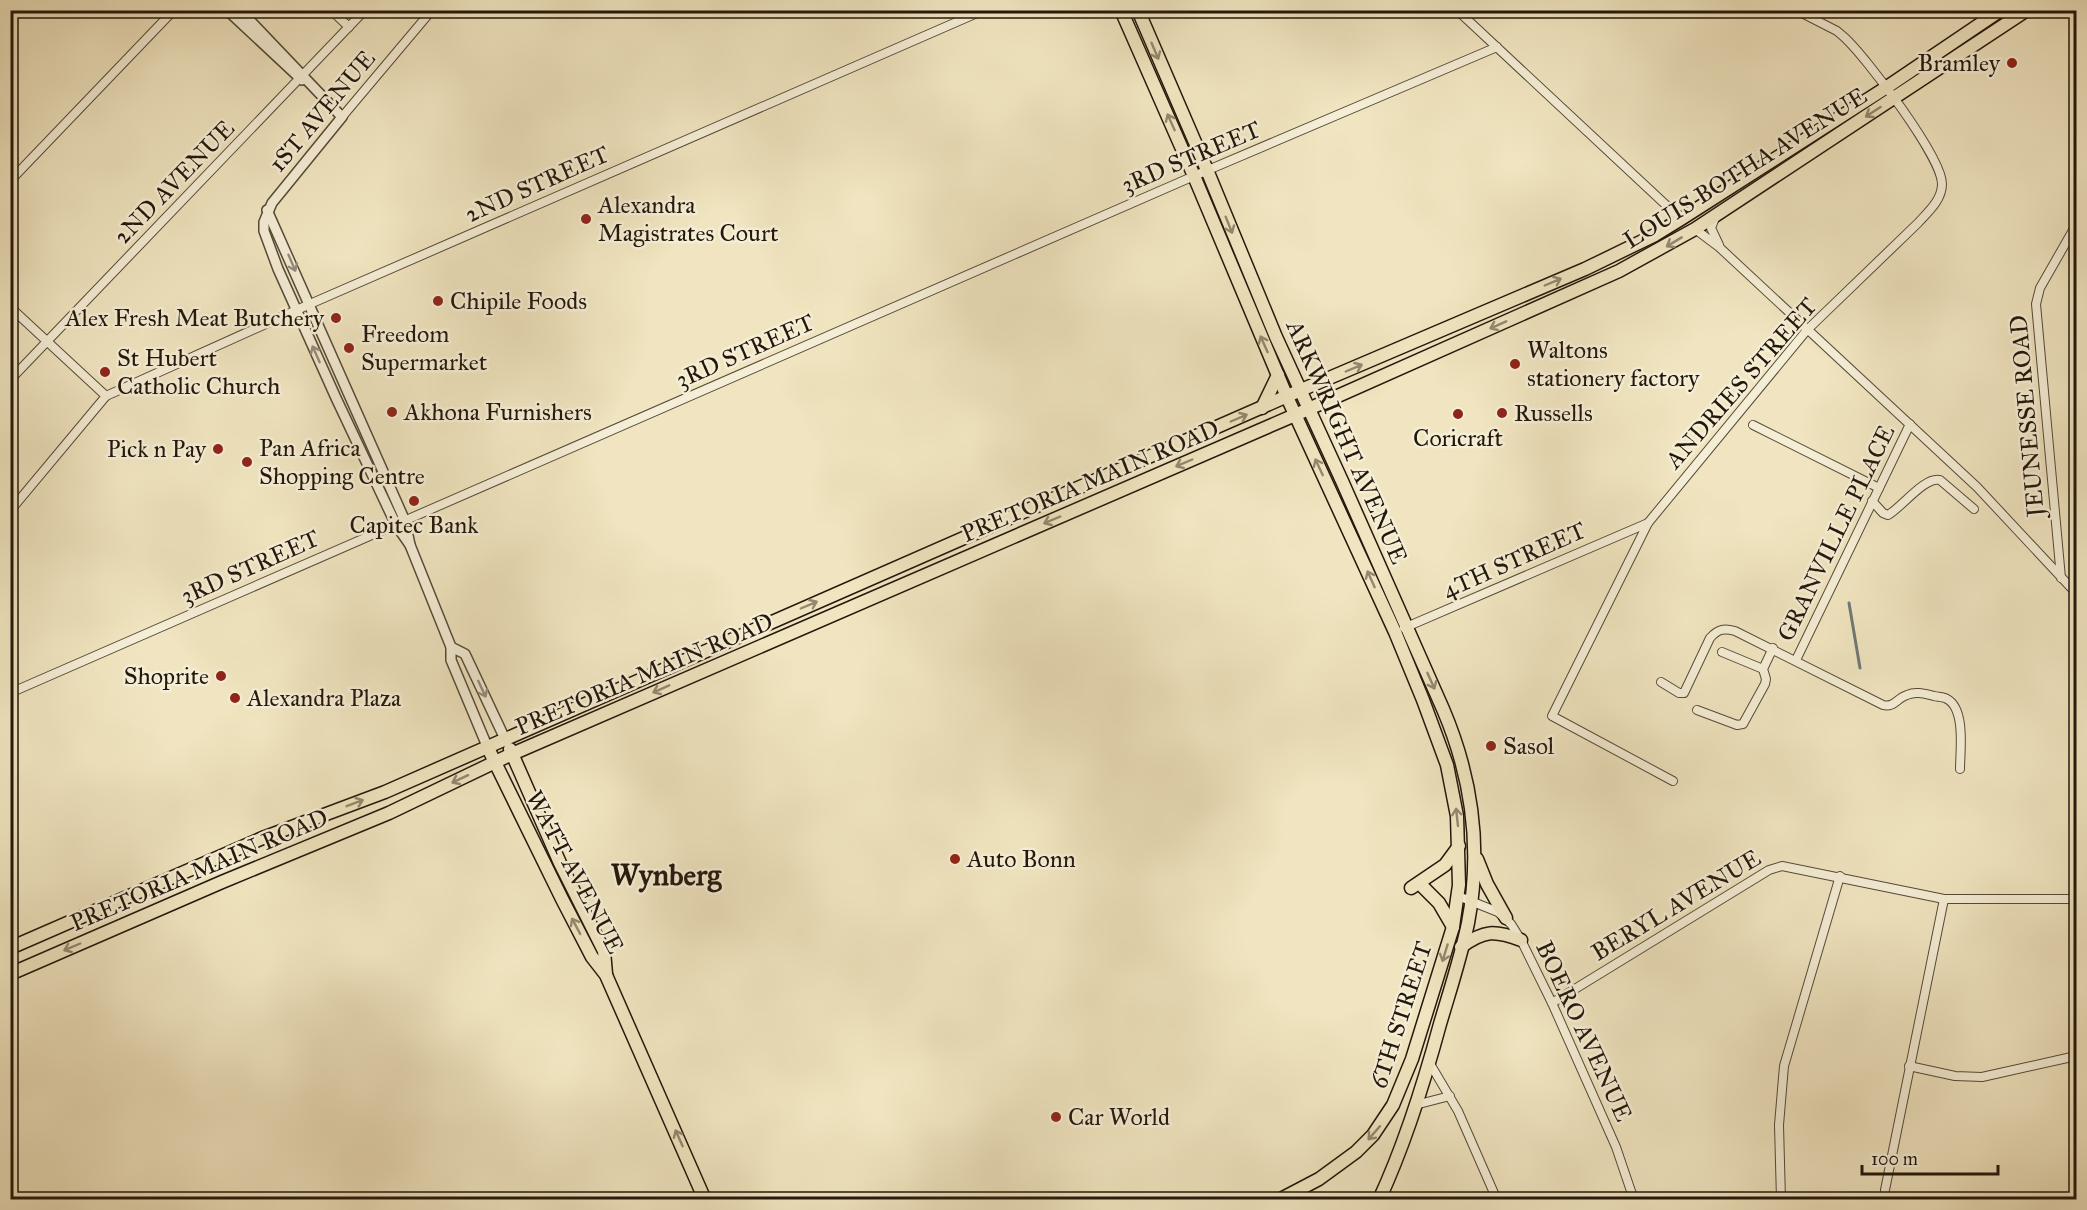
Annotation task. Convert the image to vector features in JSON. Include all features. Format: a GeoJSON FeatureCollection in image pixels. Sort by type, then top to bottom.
{"type":"FeatureCollection","features":[{"type":"Feature","properties":{"kind":"main road","name":"ARKWRIGHT AVENUE"},"geometry":{"type":"LineString","coordinates":[[1121,10],[1194,176],[1287,398],[1395,632],[1423,700],[1447,765],[1457,816],[1458,896]]}},
{"type":"Feature","properties":{"kind":"main road","name":"ARKWRIGHT AVENUE"},"geometry":{"type":"LineString","coordinates":[[1138,10],[1272,327],[1450,725],[1462,758],[1471,800],[1474,849],[1471,901],[1461,947],[1430,1062],[1401,1146],[1379,1200]]}},
{"type":"Feature","properties":{"kind":"main road","name":"LOUIS BOTHA AVENUE"},"geometry":{"type":"LineString","coordinates":[[1295,415],[1619,272],[1695,229],[1891,93],[2001,10]]}},
{"type":"Feature","properties":{"kind":"main road","name":"LOUIS BOTHA AVENUE"},"geometry":{"type":"LineString","coordinates":[[1287,398],[1585,268],[1655,235],[2027,10]]}},
{"type":"Feature","properties":{"kind":"main road"},"geometry":{"type":"LineString","coordinates":[[1262,408],[1278,375]]}},
{"type":"Feature","properties":{"kind":"main road","name":"PRETORIA MAIN ROAD"},"geometry":{"type":"LineString","coordinates":[[10,948],[255,842],[385,792],[1287,398]]}},
{"type":"Feature","properties":{"kind":"main road","name":"PRETORIA MAIN ROAD"},"geometry":{"type":"LineString","coordinates":[[10,974],[389,813],[512,754],[1295,415]]}},
{"type":"Feature","properties":{"kind":"main road"},"geometry":{"type":"LineString","coordinates":[[1270,426],[1305,435]]}},
{"type":"Feature","properties":{"kind":"main road","name":"WATT AVENUE"},"geometry":{"type":"LineString","coordinates":[[505,739],[566,874],[604,951],[606,975]]}},
{"type":"Feature","properties":{"kind":"main road","name":"WATT AVENUE"},"geometry":{"type":"LineString","coordinates":[[487,746],[553,882],[592,957],[606,975]]}},
{"type":"Feature","properties":{"kind":"main road"},"geometry":{"type":"LineString","coordinates":[[1453,927],[1439,903],[1417,888],[1445,865],[1459,845]]}},
{"type":"Feature","properties":{"kind":"main road"},"geometry":{"type":"LineString","coordinates":[[1474,849],[1487,884],[1506,918]]}},
{"type":"Feature","properties":{"kind":"main road"},"geometry":{"type":"LineString","coordinates":[[553,882],[566,874]]}},
{"type":"Feature","properties":{"kind":"main road","name":"6TH STREET"},"geometry":{"type":"LineString","coordinates":[[1279,1200],[1338,1166],[1356,1152],[1383,1122],[1403,1083],[1453,927],[1458,896]]}},
{"type":"Feature","properties":{"kind":"main road"},"geometry":{"type":"LineString","coordinates":[[1461,947],[1487,933],[1497,932],[1521,940]]}},
{"type":"Feature","properties":{"kind":"main road"},"geometry":{"type":"LineString","coordinates":[[606,975],[705,1200]]}},
{"type":"Feature","properties":{"kind":"street"},"geometry":{"type":"LineString","coordinates":[[10,181],[174,10]]}},
{"type":"Feature","properties":{"kind":"street"},"geometry":{"type":"LineString","coordinates":[[227,10],[302,77]]}},
{"type":"Feature","properties":{"kind":"street"},"geometry":{"type":"LineString","coordinates":[[240,10],[342,117]]}},
{"type":"Feature","properties":{"kind":"street"},"geometry":{"type":"LineString","coordinates":[[332,10],[349,27]]}},
{"type":"Feature","properties":{"kind":"street","name":"2ND AVENUE"},"geometry":{"type":"LineString","coordinates":[[10,380],[365,10]]}},
{"type":"Feature","properties":{"kind":"street","name":"1ST AVENUE"},"geometry":{"type":"LineString","coordinates":[[267,210],[281,190],[432,10]]}},
{"type":"Feature","properties":{"kind":"street","name":"2ND STREET"},"geometry":{"type":"LineString","coordinates":[[106,396],[296,310],[984,10]]}},
{"type":"Feature","properties":{"kind":"street"},"geometry":{"type":"LineString","coordinates":[[1457,10],[1682,219]]}},
{"type":"Feature","properties":{"kind":"street","name":"ANDRIES STREET"},"geometry":{"type":"LineString","coordinates":[[1673,781],[1552,716],[1648,523],[1807,330],[1918,223],[1938,198],[1942,183],[1936,166],[1891,93],[1844,36],[1796,10]]}},
{"type":"Feature","properties":{"kind":"street","name":"3RD STREET"},"geometry":{"type":"LineString","coordinates":[[10,693],[1194,176],[1497,47]]}},
{"type":"Feature","properties":{"kind":"street","name":"WATT AVENUE"},"geometry":{"type":"LineString","coordinates":[[267,210],[310,304],[401,523],[451,647],[451,660],[487,746]]}},
{"type":"Feature","properties":{"kind":"street","name":"WATT AVENUE"},"geometry":{"type":"LineString","coordinates":[[267,210],[264,222],[267,241],[296,310],[401,523]]}},
{"type":"Feature","properties":{"kind":"street"},"geometry":{"type":"LineString","coordinates":[[1718,214],[1711,228],[1719,247]]}},
{"type":"Feature","properties":{"kind":"street","name":"JEUNESSE ROAD"},"geometry":{"type":"LineString","coordinates":[[2061,578],[2036,304],[2040,288],[2076,225]]}},
{"type":"Feature","properties":{"kind":"street"},"geometry":{"type":"LineString","coordinates":[[1695,229],[1719,247],[1998,508],[2076,593]]}},
{"type":"Feature","properties":{"kind":"street"},"geometry":{"type":"LineString","coordinates":[[10,307],[106,396],[10,511]]}},
{"type":"Feature","properties":{"kind":"street"},"geometry":{"type":"LineString","coordinates":[[1753,424],[1879,488]]}},
{"type":"Feature","properties":{"kind":"street","name":"GRANVILLE PLACE"},"geometry":{"type":"LineString","coordinates":[[1796,660],[1910,424]]}},
{"type":"Feature","properties":{"kind":"street"},"geometry":{"type":"LineString","coordinates":[[1872,501],[1882,513],[1888,515],[1927,482],[1935,478],[1974,509]]}},
{"type":"Feature","properties":{"kind":"street","name":"4TH STREET"},"geometry":{"type":"LineString","coordinates":[[1395,632],[1648,523]]}},
{"type":"Feature","properties":{"kind":"street","name":"GRANVILLE PLACE"},"geometry":{"type":"LineString","coordinates":[[1661,682],[1679,693],[1684,693],[1706,644],[1714,633],[1724,628],[1735,631],[1888,707],[1912,693],[1950,701],[1960,720],[1960,770]]}},
{"type":"Feature","properties":{"kind":"street","name":"WATT AVENUE"},"geometry":{"type":"LineString","coordinates":[[451,647],[465,654],[505,739]]}},
{"type":"Feature","properties":{"kind":"street"},"geometry":{"type":"LineString","coordinates":[[1697,710],[1737,725],[1743,724],[1765,684],[1763,669],[1773,648]]}},
{"type":"Feature","properties":{"kind":"street"},"geometry":{"type":"LineString","coordinates":[[1722,652],[1763,669]]}},
{"type":"Feature","properties":{"kind":"street","name":"BERYL AVENUE"},"geometry":{"type":"LineString","coordinates":[[1552,1003],[1776,867],[1788,866],[1944,899],[2076,899]]}},
{"type":"Feature","properties":{"kind":"street"},"geometry":{"type":"LineString","coordinates":[[1781,1200],[1779,1125],[1784,1066],[1840,876]]}},
{"type":"Feature","properties":{"kind":"street","name":"BOERO AVENUE"},"geometry":{"type":"LineString","coordinates":[[1458,896],[1489,908],[1506,918],[1521,940],[1552,1003],[1616,1147],[1634,1200]]}},
{"type":"Feature","properties":{"kind":"street"},"geometry":{"type":"LineString","coordinates":[[1885,1190],[1944,899]]}},
{"type":"Feature","properties":{"kind":"street"},"geometry":{"type":"LineString","coordinates":[[1909,1066],[1955,1076],[1982,1077],[2076,1056]]}},
{"type":"Feature","properties":{"kind":"street"},"geometry":{"type":"LineString","coordinates":[[1430,1062],[1450,1096],[1497,1200]]}},
{"type":"Feature","properties":{"kind":"street"},"geometry":{"type":"LineString","coordinates":[[1415,1105],[1450,1096]]}},
{"type":"Feature","properties":{"kind":"waterway"},"geometry":{"type":"LineString","coordinates":[[1849,603],[1860,668]]}},
{"type":"Feature","properties":{"kind":"place","name":"Bramley"},"geometry":{"type":"Point","coordinates":[2012,63]}},
{"type":"Feature","properties":{"kind":"place","name":"Alexandra Magistrates Court"},"geometry":{"type":"Point","coordinates":[586,219]}},
{"type":"Feature","properties":{"kind":"place","name":"Chipile Foods"},"geometry":{"type":"Point","coordinates":[438,301]}},
{"type":"Feature","properties":{"kind":"place","name":"Alex Fresh Meat Butchery"},"geometry":{"type":"Point","coordinates":[336,318]}},
{"type":"Feature","properties":{"kind":"place","name":"Freedom Supermarket"},"geometry":{"type":"Point","coordinates":[349,348]}},
{"type":"Feature","properties":{"kind":"place","name":"Waltons stationery factory"},"geometry":{"type":"Point","coordinates":[1515,364]}},
{"type":"Feature","properties":{"kind":"place","name":"St Hubert Catholic Church"},"geometry":{"type":"Point","coordinates":[105,372]}},
{"type":"Feature","properties":{"kind":"place","name":"Akhona Furnishers"},"geometry":{"type":"Point","coordinates":[392,412]}},
{"type":"Feature","properties":{"kind":"place","name":"Russells"},"geometry":{"type":"Point","coordinates":[1502,413]}},
{"type":"Feature","properties":{"kind":"place","name":"Coricraft"},"geometry":{"type":"Point","coordinates":[1458,414]}},
{"type":"Feature","properties":{"kind":"place","name":"Pick n Pay"},"geometry":{"type":"Point","coordinates":[218,449]}},
{"type":"Feature","properties":{"kind":"place","name":"Pan Africa Shopping Centre"},"geometry":{"type":"Point","coordinates":[247,462]}},
{"type":"Feature","properties":{"kind":"place","name":"Capitec Bank"},"geometry":{"type":"Point","coordinates":[414,501]}},
{"type":"Feature","properties":{"kind":"place","name":"Shoprite"},"geometry":{"type":"Point","coordinates":[221,676]}},
{"type":"Feature","properties":{"kind":"place","name":"Alexandra Plaza"},"geometry":{"type":"Point","coordinates":[235,698]}},
{"type":"Feature","properties":{"kind":"place","name":"Sasol"},"geometry":{"type":"Point","coordinates":[1491,746]}},
{"type":"Feature","properties":{"kind":"place","name":"Auto Bonn"},"geometry":{"type":"Point","coordinates":[955,859]}},
{"type":"Feature","properties":{"kind":"place","name":"Car World"},"geometry":{"type":"Point","coordinates":[1056,1117]}},
{"type":"Feature","properties":{"kind":"district","name":"Wynberg"},"geometry":{"type":"Point","coordinates":[666,875]}}]}
